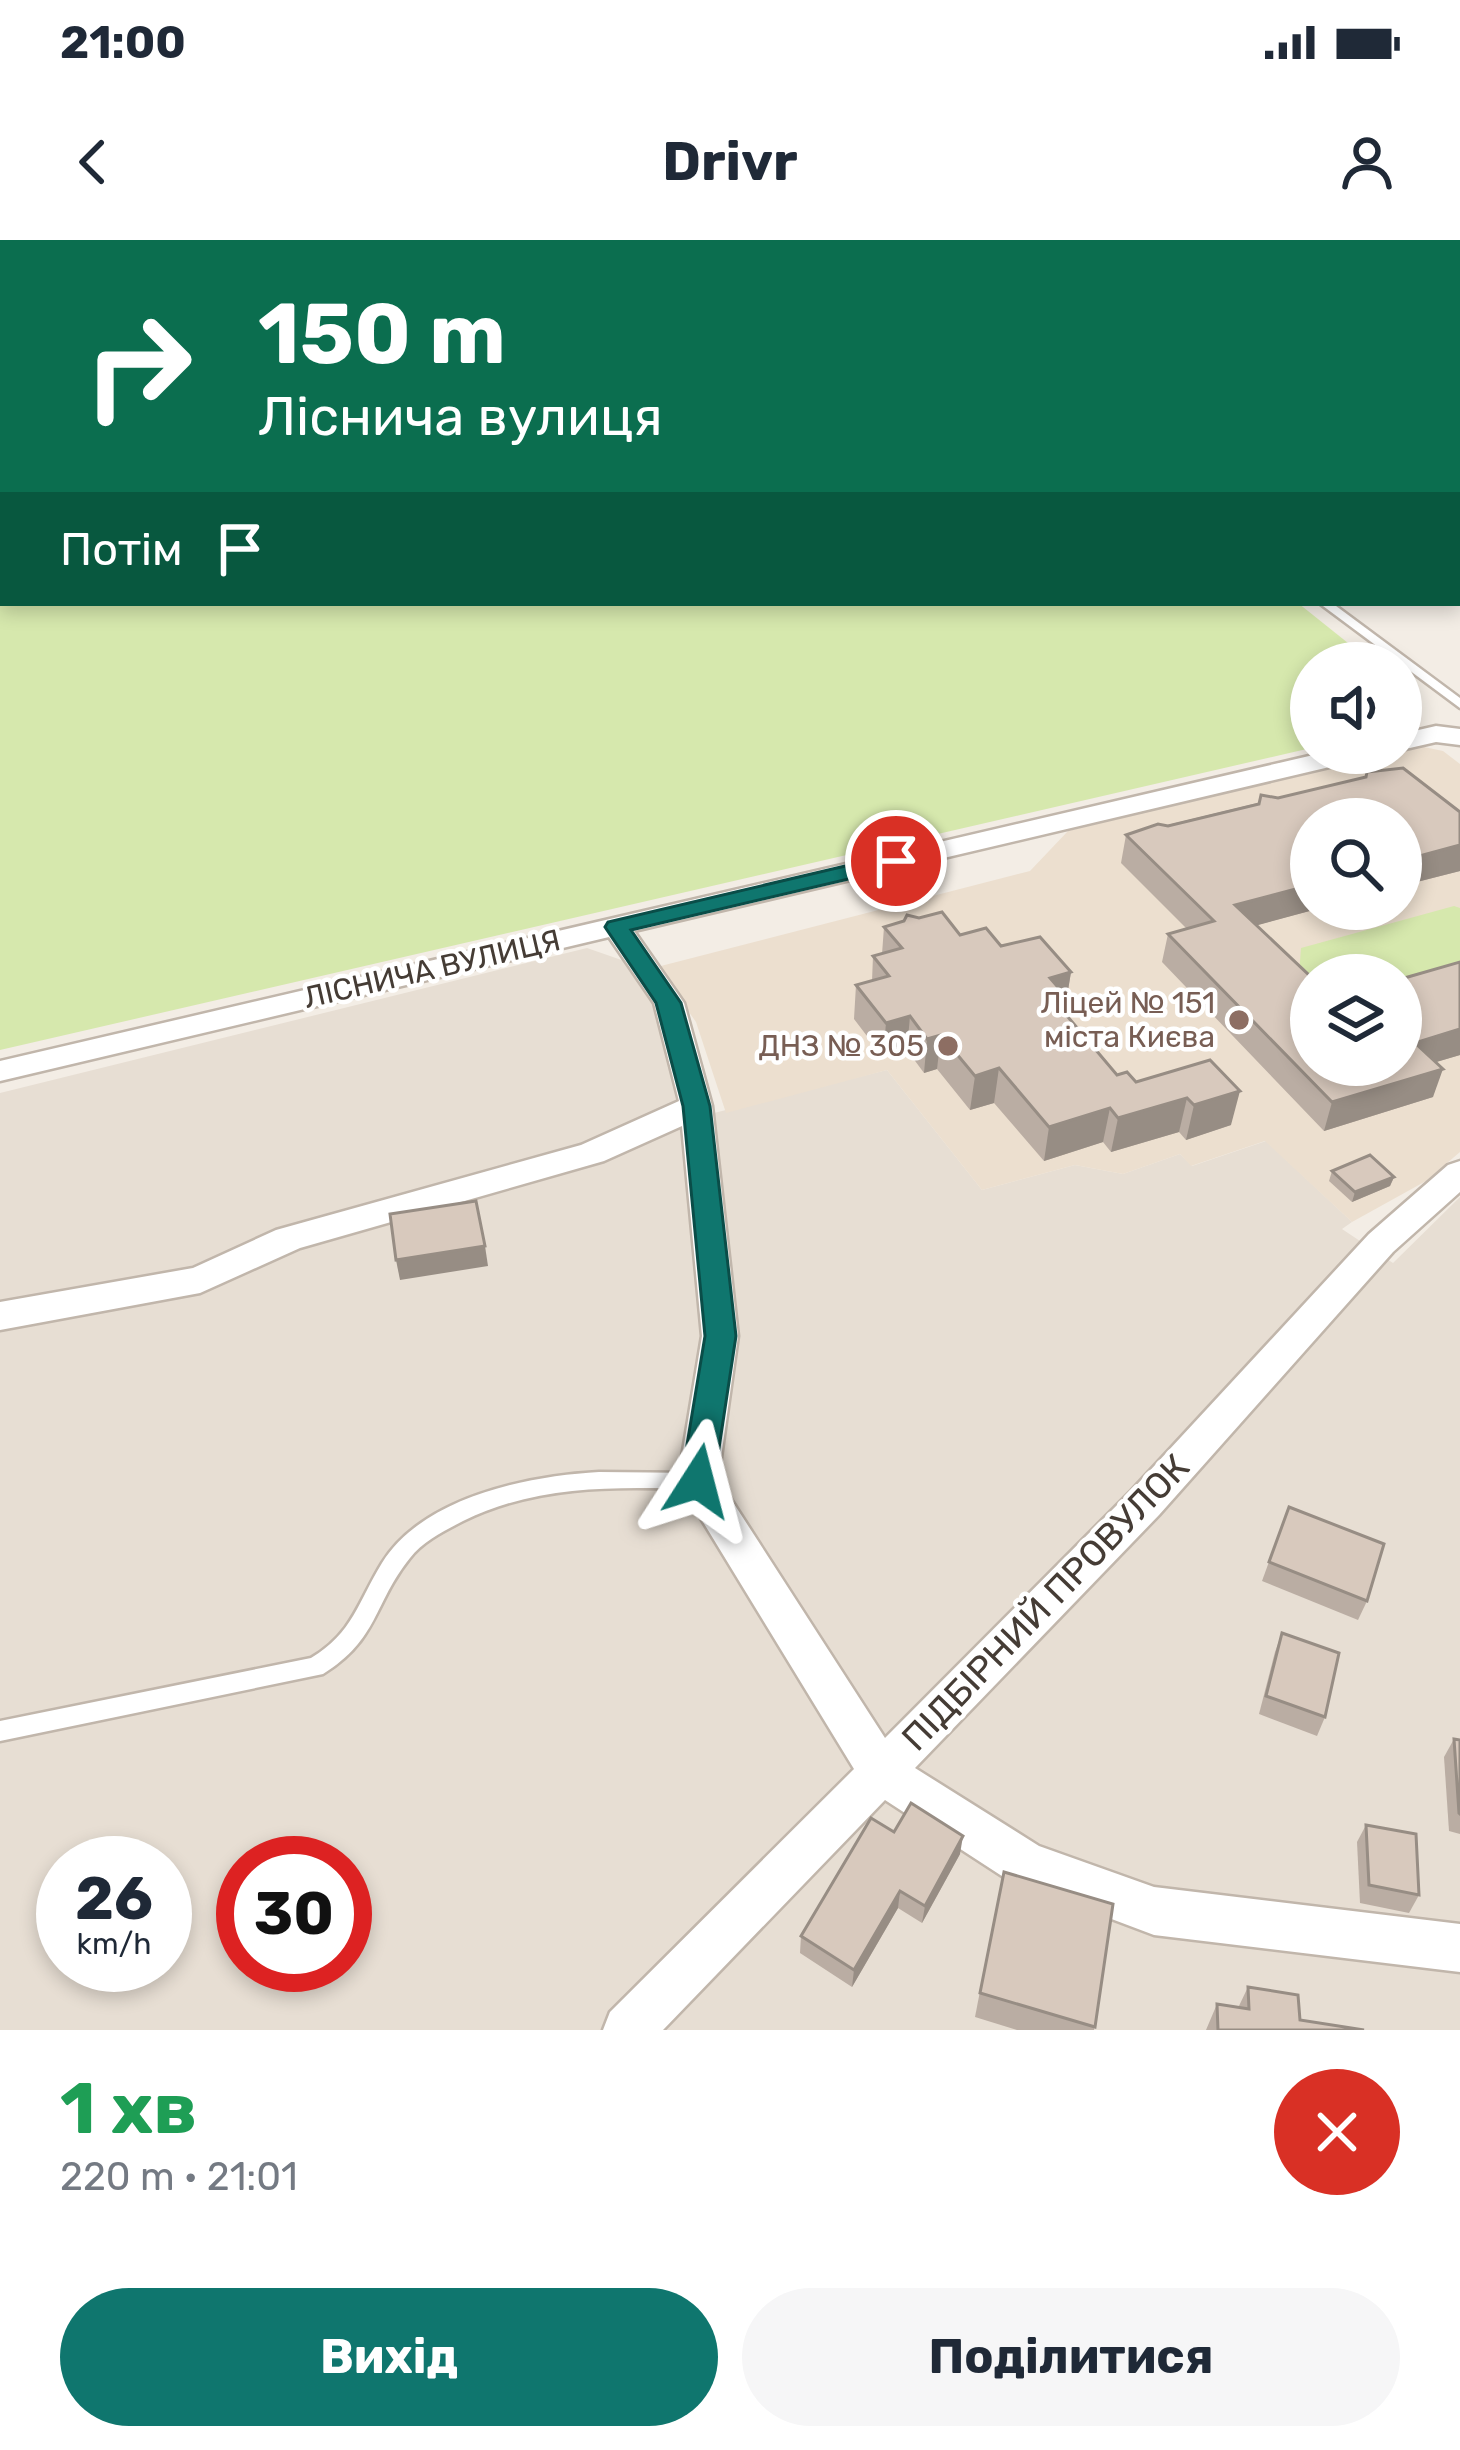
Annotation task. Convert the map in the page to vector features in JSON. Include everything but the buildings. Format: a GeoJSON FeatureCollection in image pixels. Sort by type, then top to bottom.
{"type":"FeatureCollection","features":[{"type":"Feature","properties":{"kind":"street"},"geometry":{"type":"LineString","coordinates":[[1422,737],[1460,737]]}},
{"type":"Feature","properties":{"kind":"street","name":"ЛІСНИЧА ВУЛИЦЯ"},"geometry":{"type":"LineString","coordinates":[[0,1071],[1290,768]]}},
{"type":"Feature","properties":{"kind":"street"},"geometry":{"type":"LineString","coordinates":[[616,927],[668,1003],[696,1106],[721,1336],[698,1481],[881,1772],[1025,1864],[1154,1911],[1460,1948]]}},
{"type":"Feature","properties":{"kind":"street"},"geometry":{"type":"LineString","coordinates":[[0,1316],[200,1280],[288,1239],[592,1153],[696,1106]]}},
{"type":"Feature","properties":{"kind":"street","name":"ПІДБІРНИЙ ПРОВУЛОК"},"geometry":{"type":"LineString","coordinates":[[628,2030],[1145,1503],[1381,1244],[1460,1173]]}},
{"type":"Feature","properties":{"kind":"lane"},"geometry":{"type":"LineString","coordinates":[[1329,606],[1460,704]]}},
{"type":"Feature","properties":{"kind":"lane"},"geometry":{"type":"LineString","coordinates":[[0,1731],[315,1667],[339,1655],[355,1639],[402,1552],[422,1534],[523,1486],[583,1479],[698,1481]]}},
{"type":"Feature","properties":{"kind":"shaded area"},"geometry":{"type":"Polygon","coordinates":[[[1422,747],[1443,751],[1460,764],[1460,1152],[1426,1181],[1352,1222],[1265,1141],[1191,1166],[1180,1154],[1123,1174],[1075,1165],[982,1190],[887,1070],[726,1113],[696,1022],[657,967],[1030,871],[1068,831],[1303,774],[1422,774],[1422,747]]]}},
{"type":"Feature","properties":{"kind":"shaded area"},"geometry":{"type":"Polygon","coordinates":[[[587,948],[633,964],[659,1008],[686,1120],[887,1070],[982,1190],[1075,1165],[1123,1174],[1180,1154],[1192,1166],[1266,1141],[1352,1222],[1342,1229],[1393,1263],[1460,1197],[1460,2030],[0,2030],[0,1093],[587,948]]]}},
{"type":"Feature","properties":{"kind":"green space"},"geometry":{"type":"Polygon","coordinates":[[[0,606],[1302,606],[1347,642],[1290,642],[1290,753],[0,1050],[0,606]]]}},
{"type":"Feature","properties":{"kind":"green space"},"geometry":{"type":"Polygon","coordinates":[[[1460,908],[1460,975],[1422,986],[1422,954],[1301,954],[1301,948],[1367,930],[1422,930],[1422,915],[1460,908]]]}},
{"type":"Feature","properties":{"kind":"place","name":"Ліцей № 151 міста Києва"},"geometry":{"type":"Point","coordinates":[1239,1020]}},
{"type":"Feature","properties":{"kind":"place","name":"ДНЗ № 305"},"geometry":{"type":"Point","coordinates":[948,1046]}},
{"type":"Feature","properties":{"kind":"route"},"geometry":{"type":"LineString","coordinates":[[698,1481],[721,1336],[696,1106],[668,1003],[616,927],[896,861]]}}]}
